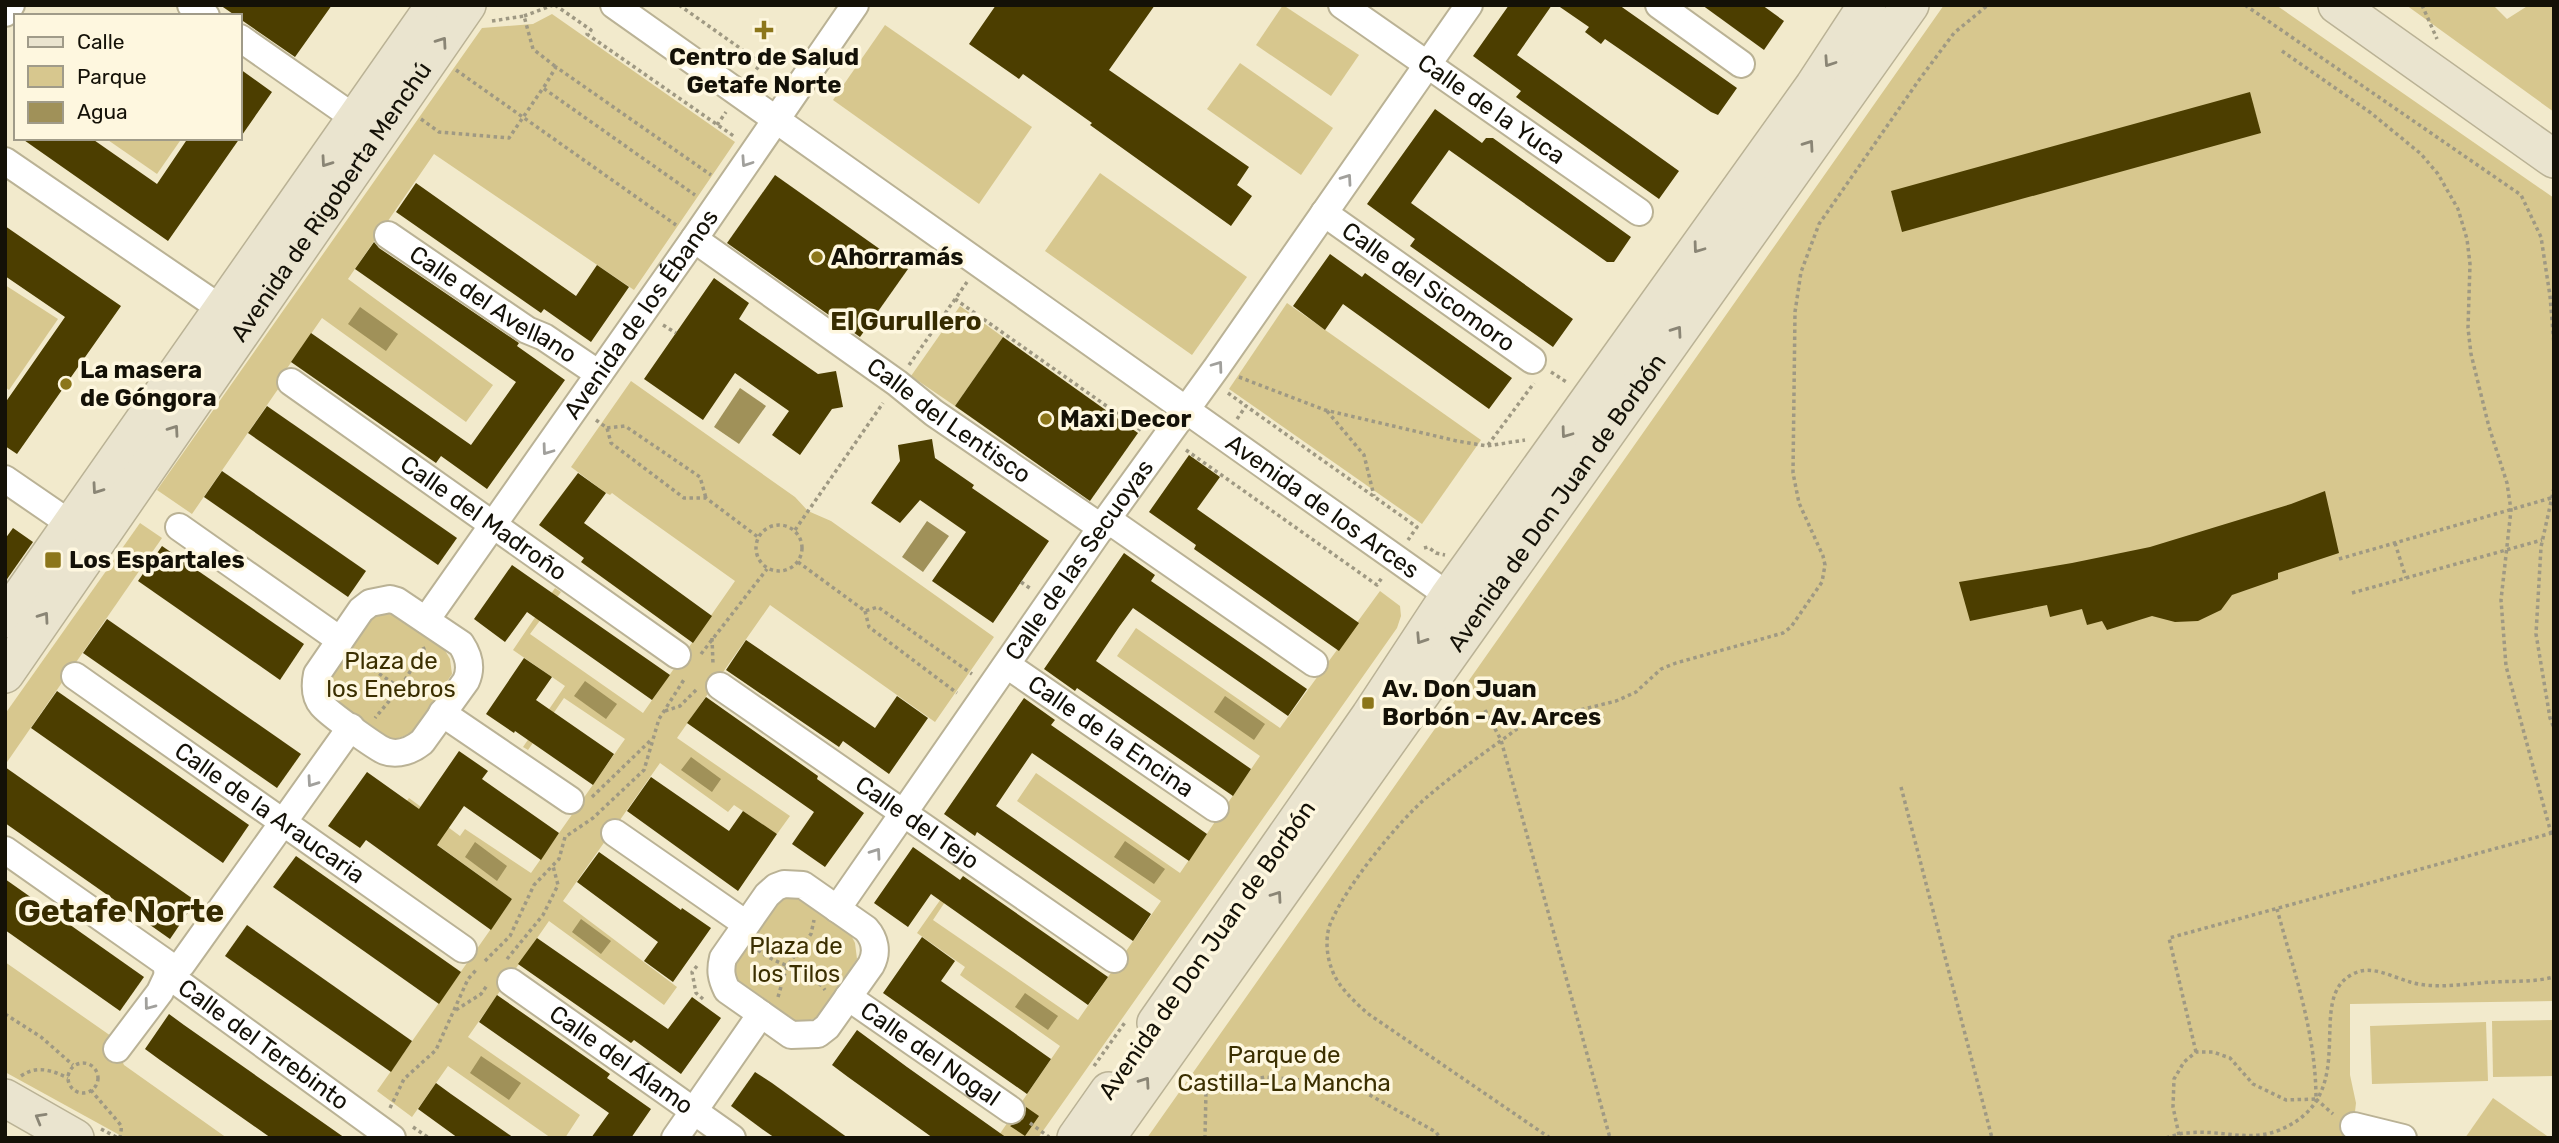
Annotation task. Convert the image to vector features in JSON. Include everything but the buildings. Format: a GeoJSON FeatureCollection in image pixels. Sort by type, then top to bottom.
{"type":"FeatureCollection","features":[{"type":"Feature","properties":{"kind":"street"},"geometry":{"type":"LineString","coordinates":[[5,13],[11,5]]}},
{"type":"Feature","properties":{"kind":"street","name":"Avenida de Rigoberta Menchú"},"geometry":{"type":"LineString","coordinates":[[5,619],[435,5]]}},
{"type":"Feature","properties":{"kind":"street","name":"Avenida de los Arces"},"geometry":{"type":"LineString","coordinates":[[614,5],[1449,596]]}},
{"type":"Feature","properties":{"kind":"street","name":"Avenida de los Ébanos"},"geometry":{"type":"LineString","coordinates":[[423,631],[493,524],[855,5]]}},
{"type":"Feature","properties":{"kind":"street","name":"Calle de la Yuca"},"geometry":{"type":"LineString","coordinates":[[1342,5],[1639,212]]}},
{"type":"Feature","properties":{"kind":"street","name":"Calle de las Secuoyas"},"geometry":{"type":"LineString","coordinates":[[827,909],[904,813],[1469,5]]}},
{"type":"Feature","properties":{"kind":"street"},"geometry":{"type":"LineString","coordinates":[[1659,5],[1741,64]]}},
{"type":"Feature","properties":{"kind":"street","name":"Avenida de Don Juan de Borbón"},"geometry":{"type":"LineString","coordinates":[[1076,1138],[1362,727],[1449,596],[1814,86],[1867,5]]}},
{"type":"Feature","properties":{"kind":"street","name":"Avenida de Don Juan de Borbón"},"geometry":{"type":"LineString","coordinates":[[1106,1138],[1910,5]]}},
{"type":"Feature","properties":{"kind":"street"},"geometry":{"type":"LineString","coordinates":[[2337,5],[2554,159]]}},
{"type":"Feature","properties":{"kind":"street","name":"Avenida de Rigoberta Menchú"},"geometry":{"type":"LineString","coordinates":[[5,674],[474,14]]}},
{"type":"Feature","properties":{"kind":"street"},"geometry":{"type":"LineString","coordinates":[[242,39],[356,119]]}},
{"type":"Feature","properties":{"kind":"street"},"geometry":{"type":"LineString","coordinates":[[5,161],[223,310]]}},
{"type":"Feature","properties":{"kind":"street","name":"Calle del Sicomoro"},"geometry":{"type":"LineString","coordinates":[[1324,213],[1537,366]]}},
{"type":"Feature","properties":{"kind":"street","name":"Calle del Avellano"},"geometry":{"type":"LineString","coordinates":[[388,235],[527,330],[544,337],[599,374]]}},
{"type":"Feature","properties":{"kind":"street","name":"Calle del Lentisco"},"geometry":{"type":"LineString","coordinates":[[694,239],[897,383],[934,413],[1314,663]]}},
{"type":"Feature","properties":{"kind":"street","name":"Calle del Madroño"},"geometry":{"type":"LineString","coordinates":[[290,382],[689,660]]}},
{"type":"Feature","properties":{"kind":"street"},"geometry":{"type":"LineString","coordinates":[[5,479],[72,525]]}},
{"type":"Feature","properties":{"kind":"street"},"geometry":{"type":"LineString","coordinates":[[179,527],[336,646]]}},
{"type":"Feature","properties":{"kind":"street"},"geometry":{"type":"LineString","coordinates":[[379,600],[397,601],[423,631],[461,645],[467,653],[469,675],[422,742],[413,749],[385,751],[360,726],[321,705],[314,685],[317,674],[362,610],[370,603],[379,600]]}},
{"type":"Feature","properties":{"kind":"street","name":"Calle de la Encina"},"geometry":{"type":"LineString","coordinates":[[1007,665],[1214,808]]}},
{"type":"Feature","properties":{"kind":"street","name":"Calle de la Araucaria"},"geometry":{"type":"LineString","coordinates":[[75,676],[463,949]]}},
{"type":"Feature","properties":{"kind":"street","name":"Calle del Tejo"},"geometry":{"type":"LineString","coordinates":[[720,686],[1114,959]]}},
{"type":"Feature","properties":{"kind":"street"},"geometry":{"type":"LineString","coordinates":[[438,719],[577,808]]}},
{"type":"Feature","properties":{"kind":"street"},"geometry":{"type":"LineString","coordinates":[[117,1049],[160,992],[168,975],[182,964],[283,823],[360,726]]}},
{"type":"Feature","properties":{"kind":"street"},"geometry":{"type":"LineString","coordinates":[[615,833],[742,930]]}},
{"type":"Feature","properties":{"kind":"street","name":"Calle del Terebinto"},"geometry":{"type":"LineString","coordinates":[[5,850],[166,963],[168,975],[386,1133]]}},
{"type":"Feature","properties":{"kind":"street"},"geometry":{"type":"LineString","coordinates":[[784,884],[803,885],[827,909],[866,929],[873,937],[875,959],[827,1027],[818,1034],[791,1035],[770,1006],[727,990],[720,969],[723,958],[767,895],[776,887],[784,884]]}},
{"type":"Feature","properties":{"kind":"street","name":"Calle del Álamo"},"geometry":{"type":"LineString","coordinates":[[502,975],[732,1138]]}},
{"type":"Feature","properties":{"kind":"street","name":"Calle del Nogal"},"geometry":{"type":"LineString","coordinates":[[844,1003],[1011,1110]]}},
{"type":"Feature","properties":{"kind":"street"},"geometry":{"type":"LineString","coordinates":[[675,1138],[770,1006]]}},
{"type":"Feature","properties":{"kind":"street"},"geometry":{"type":"LineString","coordinates":[[10,1090],[75,1138]]}},
{"type":"Feature","properties":{"kind":"street"},"geometry":{"type":"LineString","coordinates":[[2354,1126],[2403,1138]]}},
{"type":"Feature","properties":{"kind":"path"},"geometry":{"type":"LineString","coordinates":[[474,14],[524,16],[554,5],[591,30],[587,34],[741,142]]}},
{"type":"Feature","properties":{"kind":"path"},"geometry":{"type":"LineString","coordinates":[[1550,1138],[1367,1013],[1340,986],[1331,969],[1328,954],[1331,921],[1362,872],[1411,812],[1517,729],[1532,722],[1616,701],[1636,692],[1661,669],[1783,634],[1791,627],[1822,582],[1825,565],[1799,503],[1793,473],[1795,312],[1801,272],[1819,224],[1919,80],[1954,33],[1989,5]]}},
{"type":"Feature","properties":{"kind":"path"},"geometry":{"type":"LineString","coordinates":[[2245,5],[2521,195],[2541,237],[2554,344]]}},
{"type":"Feature","properties":{"kind":"path"},"geometry":{"type":"LineString","coordinates":[[524,16],[533,49],[716,178]]}},
{"type":"Feature","properties":{"kind":"path"},"geometry":{"type":"LineString","coordinates":[[2196,1052],[2169,938],[2553,832],[2506,666],[2501,600],[2511,510],[2507,483],[2489,427],[2471,354],[2468,328],[2470,264],[2467,239],[2458,209],[2438,174],[2421,154],[2371,113],[2282,51]]}},
{"type":"Feature","properties":{"kind":"path"},"geometry":{"type":"LineString","coordinates":[[448,65],[694,239]]}},
{"type":"Feature","properties":{"kind":"path"},"geometry":{"type":"LineString","coordinates":[[413,114],[439,132],[509,138],[556,67]]}},
{"type":"Feature","properties":{"kind":"path"},"geometry":{"type":"LineString","coordinates":[[543,88],[702,199]]}},
{"type":"Feature","properties":{"kind":"path"},"geometry":{"type":"LineString","coordinates":[[955,299],[1148,435]]}},
{"type":"Feature","properties":{"kind":"path"},"geometry":{"type":"LineString","coordinates":[[1487,446],[1537,366],[1575,388]]}},
{"type":"Feature","properties":{"kind":"path"},"geometry":{"type":"LineString","coordinates":[[1245,378],[1325,410],[1487,446],[1527,439]]}},
{"type":"Feature","properties":{"kind":"path"},"geometry":{"type":"LineString","coordinates":[[1206,464],[1247,406],[1417,527],[1406,542],[1413,547]]}},
{"type":"Feature","properties":{"kind":"path"},"geometry":{"type":"LineString","coordinates":[[577,407],[607,428],[611,443],[684,498],[706,498],[758,537]]}},
{"type":"Feature","properties":{"kind":"path"},"geometry":{"type":"LineString","coordinates":[[1325,410],[1364,454],[1374,496]]}},
{"type":"Feature","properties":{"kind":"path"},"geometry":{"type":"LineString","coordinates":[[607,428],[625,426],[700,477],[706,498]]}},
{"type":"Feature","properties":{"kind":"path"},"geometry":{"type":"LineString","coordinates":[[1184,448],[1377,584],[1383,575],[1391,581]]}},
{"type":"Feature","properties":{"kind":"path"},"geometry":{"type":"LineString","coordinates":[[2554,488],[2542,540],[2536,634],[2547,704],[2554,728]]}},
{"type":"Feature","properties":{"kind":"path"},"geometry":{"type":"LineString","coordinates":[[2339,559],[2551,498]]}},
{"type":"Feature","properties":{"kind":"path"},"geometry":{"type":"LineString","coordinates":[[771,526],[788,526],[800,537],[803,545],[798,562],[784,571],[767,569],[758,558],[758,537],[771,526]]}},
{"type":"Feature","properties":{"kind":"path"},"geometry":{"type":"LineString","coordinates":[[2352,593],[2542,540]]}},
{"type":"Feature","properties":{"kind":"path"},"geometry":{"type":"LineString","coordinates":[[2395,543],[2406,578]]}},
{"type":"Feature","properties":{"kind":"path"},"geometry":{"type":"LineString","coordinates":[[798,562],[865,611],[869,627],[984,697]]}},
{"type":"Feature","properties":{"kind":"path"},"geometry":{"type":"LineString","coordinates":[[386,1133],[404,1079],[436,1050],[468,979],[510,936],[534,885],[559,859],[565,837],[593,818],[644,770],[659,719],[689,660],[767,569]]}},
{"type":"Feature","properties":{"kind":"path"},"geometry":{"type":"LineString","coordinates":[[865,611],[878,607],[984,697]]}},
{"type":"Feature","properties":{"kind":"path"},"geometry":{"type":"LineString","coordinates":[[360,726],[400,688],[424,649],[423,631]]}},
{"type":"Feature","properties":{"kind":"path"},"geometry":{"type":"LineString","coordinates":[[336,646],[341,659],[369,666],[400,688],[435,699],[438,719]]}},
{"type":"Feature","properties":{"kind":"path"},"geometry":{"type":"LineString","coordinates":[[1485,710],[1501,740],[1610,1138]]}},
{"type":"Feature","properties":{"kind":"path"},"geometry":{"type":"LineString","coordinates":[[573,832],[577,808],[654,738]]}},
{"type":"Feature","properties":{"kind":"path"},"geometry":{"type":"LineString","coordinates":[[1901,788],[1992,1138]]}},
{"type":"Feature","properties":{"kind":"path"},"geometry":{"type":"LineString","coordinates":[[454,1011],[481,994],[502,975],[543,915],[558,885],[554,866]]}},
{"type":"Feature","properties":{"kind":"path"},"geometry":{"type":"LineString","coordinates":[[770,1006],[787,966],[827,909]]}},
{"type":"Feature","properties":{"kind":"path"},"geometry":{"type":"LineString","coordinates":[[2277,909],[2311,1037],[2316,1072],[2316,1099]]}},
{"type":"Feature","properties":{"kind":"path"},"geometry":{"type":"LineString","coordinates":[[742,930],[770,960],[808,975],[844,1003]]}},
{"type":"Feature","properties":{"kind":"path"},"geometry":{"type":"LineString","coordinates":[[699,962],[692,972],[696,993],[705,1000]]}},
{"type":"Feature","properties":{"kind":"path"},"geometry":{"type":"LineString","coordinates":[[2166,1138],[2188,1132],[2260,1136],[2297,1121],[2324,1087],[2329,1068],[2333,1000],[2342,984],[2352,974],[2366,970],[2380,972],[2427,985],[2554,977]]}},
{"type":"Feature","properties":{"kind":"path"},"geometry":{"type":"LineString","coordinates":[[5,1014],[41,1037],[74,1066]]}},
{"type":"Feature","properties":{"kind":"path"},"geometry":{"type":"LineString","coordinates":[[2179,1135],[2173,1107],[2174,1079],[2184,1062],[2196,1052],[2213,1052],[2230,1058],[2253,1084],[2286,1100],[2316,1099]]}},
{"type":"Feature","properties":{"kind":"path"},"geometry":{"type":"LineString","coordinates":[[10,1090],[31,1069],[54,1071],[68,1078],[75,1090],[81,1093],[91,1090],[97,1084],[97,1071],[86,1063],[74,1066],[68,1078]]}},
{"type":"Feature","properties":{"kind":"path"},"geometry":{"type":"LineString","coordinates":[[1180,1069],[1206,1090]]}},
{"type":"Feature","properties":{"kind":"path"},"geometry":{"type":"LineString","coordinates":[[1206,1090],[1265,1077],[1350,1084],[1436,1132],[1440,1138]]}},
{"type":"Feature","properties":{"kind":"path"},"geometry":{"type":"LineString","coordinates":[[91,1090],[122,1127],[120,1138]]}},
{"type":"Feature","properties":{"kind":"path"},"geometry":{"type":"LineString","coordinates":[[1205,1138],[1206,1090]]}},
{"type":"Feature","properties":{"kind":"green space"},"geometry":{"type":"Polygon","coordinates":[[[1283,5],[1359,55],[1331,96],[1256,45],[1283,5]]]}},
{"type":"Feature","properties":{"kind":"green space","name":"Parque de Castilla-La Mancha"},"geometry":{"type":"Polygon","coordinates":[[[1944,5],[2276,5],[2554,198],[2554,1001],[2350,1004],[2350,1075],[2356,1103],[2352,1138],[1147,1138],[1944,5]]]}},
{"type":"Feature","properties":{"kind":"green space"},"geometry":{"type":"Polygon","coordinates":[[[2406,5],[2493,5],[2507,19],[2529,5],[2554,5],[2554,112],[2406,5]]]}},
{"type":"Feature","properties":{"kind":"green space"},"geometry":{"type":"Polygon","coordinates":[[[552,14],[735,142],[634,290],[434,154],[348,279],[493,385],[466,422],[322,318],[281,377],[285,380],[192,514],[157,490],[482,28],[533,24],[552,14]]]}},
{"type":"Feature","properties":{"kind":"green space"},"geometry":{"type":"Polygon","coordinates":[[[885,25],[1032,127],[979,204],[833,100],[885,25]]]}},
{"type":"Feature","properties":{"kind":"green space"},"geometry":{"type":"Polygon","coordinates":[[[1240,63],[1333,128],[1301,175],[1207,109],[1240,63]]]}},
{"type":"Feature","properties":{"kind":"green space"},"geometry":{"type":"Polygon","coordinates":[[[108,140],[181,140],[157,174],[108,140]]]}},
{"type":"Feature","properties":{"kind":"green space"},"geometry":{"type":"Polygon","coordinates":[[[1100,173],[1247,277],[1192,355],[1045,251],[1100,173]]]}},
{"type":"Feature","properties":{"kind":"green space"},"geometry":{"type":"Polygon","coordinates":[[[5,285],[58,319],[9,390],[5,387],[5,285]]]}},
{"type":"Feature","properties":{"kind":"green space"},"geometry":{"type":"Polygon","coordinates":[[[1287,303],[1481,440],[1422,524],[1229,389],[1287,303]]]}},
{"type":"Feature","properties":{"kind":"green space"},"geometry":{"type":"Polygon","coordinates":[[[960,306],[1003,337],[955,406],[911,376],[960,306]]]}},
{"type":"Feature","properties":{"kind":"green space"},"geometry":{"type":"Polygon","coordinates":[[[631,381],[795,497],[808,511],[831,521],[994,637],[935,722],[770,605],[677,738],[790,816],[777,834],[734,805],[728,812],[660,763],[563,901],[677,987],[664,1005],[549,921],[468,1037],[580,1115],[565,1138],[551,1138],[448,1066],[412,1117],[377,1091],[512,899],[396,815],[409,798],[460,836],[465,829],[531,873],[625,739],[564,698],[528,750],[523,747],[565,686],[513,650],[555,588],[561,592],[530,634],[643,713],[735,581],[571,467],[631,381]]]}},
{"type":"Feature","properties":{"kind":"green space"},"geometry":{"type":"Polygon","coordinates":[[[140,523],[162,538],[5,765],[5,714],[140,523]]]}},
{"type":"Feature","properties":{"kind":"green space"},"geometry":{"type":"Polygon","coordinates":[[[1380,591],[1400,606],[1401,616],[1397,628],[1038,1138],[997,1138],[1060,1046],[960,975],[965,967],[917,933],[943,896],[947,899],[933,920],[1078,1020],[1161,901],[1017,801],[1036,773],[1180,873],[1260,756],[1117,656],[1136,628],[1280,728],[1380,591]]]}},
{"type":"Feature","properties":{"kind":"green space","name":"Plaza de los Enebros"},"geometry":{"type":"Polygon","coordinates":[[[381,613],[396,613],[443,647],[450,659],[452,674],[412,733],[399,738],[388,738],[332,700],[329,690],[330,677],[369,619],[381,613]]]}},
{"type":"Feature","properties":{"kind":"green space","name":"Plaza de los Tilos"},"geometry":{"type":"Polygon","coordinates":[[[786,897],[802,897],[849,931],[855,943],[857,959],[818,1017],[805,1022],[794,1023],[737,984],[734,974],[735,961],[775,903],[786,897]]]}},
{"type":"Feature","properties":{"kind":"green space"},"geometry":{"type":"Polygon","coordinates":[[[5,962],[111,1036],[124,1065],[227,1138],[125,1138],[5,1072],[5,962]]]}},
{"type":"Feature","properties":{"kind":"green space"},"geometry":{"type":"Polygon","coordinates":[[[2554,1020],[2554,1076],[2493,1077],[2492,1021],[2554,1020]]]}},
{"type":"Feature","properties":{"kind":"green space"},"geometry":{"type":"Polygon","coordinates":[[[2486,1022],[2488,1081],[2372,1084],[2370,1026],[2486,1022]]]}},
{"type":"Feature","properties":{"kind":"green space"},"geometry":{"type":"Polygon","coordinates":[[[2493,1098],[2550,1138],[2465,1138],[2493,1098]]]}},
{"type":"Feature","properties":{"kind":"water"},"geometry":{"type":"Polygon","coordinates":[[[360,307],[398,334],[386,351],[348,324],[360,307]]]}},
{"type":"Feature","properties":{"kind":"water"},"geometry":{"type":"Polygon","coordinates":[[[740,388],[766,406],[739,444],[714,427],[740,388]]]}},
{"type":"Feature","properties":{"kind":"water"},"geometry":{"type":"Polygon","coordinates":[[[927,521],[949,536],[923,572],[902,557],[927,521]]]}},
{"type":"Feature","properties":{"kind":"water"},"geometry":{"type":"Polygon","coordinates":[[[585,681],[617,704],[606,719],[574,696],[585,681]]]}},
{"type":"Feature","properties":{"kind":"water"},"geometry":{"type":"Polygon","coordinates":[[[1225,696],[1265,724],[1254,740],[1214,712],[1225,696]]]}},
{"type":"Feature","properties":{"kind":"water"},"geometry":{"type":"Polygon","coordinates":[[[691,757],[721,779],[712,792],[681,770],[691,757]]]}},
{"type":"Feature","properties":{"kind":"water"},"geometry":{"type":"Polygon","coordinates":[[[1125,841],[1165,869],[1154,884],[1114,857],[1125,841]]]}},
{"type":"Feature","properties":{"kind":"water"},"geometry":{"type":"Polygon","coordinates":[[[475,842],[507,866],[497,881],[465,857],[475,842]]]}},
{"type":"Feature","properties":{"kind":"water"},"geometry":{"type":"Polygon","coordinates":[[[581,919],[611,941],[601,954],[572,932],[581,919]]]}},
{"type":"Feature","properties":{"kind":"water"},"geometry":{"type":"Polygon","coordinates":[[[1025,993],[1058,1016],[1048,1030],[1015,1007],[1025,993]]]}},
{"type":"Feature","properties":{"kind":"water"},"geometry":{"type":"Polygon","coordinates":[[[481,1056],[521,1083],[509,1100],[470,1073],[481,1056]]]}},
{"type":"Feature","properties":{"kind":"place","name":"Centro de Salud Getafe Norte"},"geometry":{"type":"Point","coordinates":[764,30]}},
{"type":"Feature","properties":{"kind":"place","name":"Ahorramás"},"geometry":{"type":"Point","coordinates":[817,257]}},
{"type":"Feature","properties":{"kind":"place","name":"La masera de Góngora"},"geometry":{"type":"Point","coordinates":[66,384]}},
{"type":"Feature","properties":{"kind":"place","name":"Maxi Decor"},"geometry":{"type":"Point","coordinates":[1046,419]}},
{"type":"Feature","properties":{"kind":"place","name":"Los Espartales"},"geometry":{"type":"Point","coordinates":[53,560]}},
{"type":"Feature","properties":{"kind":"place","name":"Av. Don Juan Borbón - Av. Arces"},"geometry":{"type":"Point","coordinates":[1368,703]}},
{"type":"Feature","properties":{"kind":"district","name":"El Gurullero"},"geometry":{"type":"Point","coordinates":[906,321]}},
{"type":"Feature","properties":{"kind":"district","name":"Getafe Norte"},"geometry":{"type":"Point","coordinates":[121,911]}}]}
